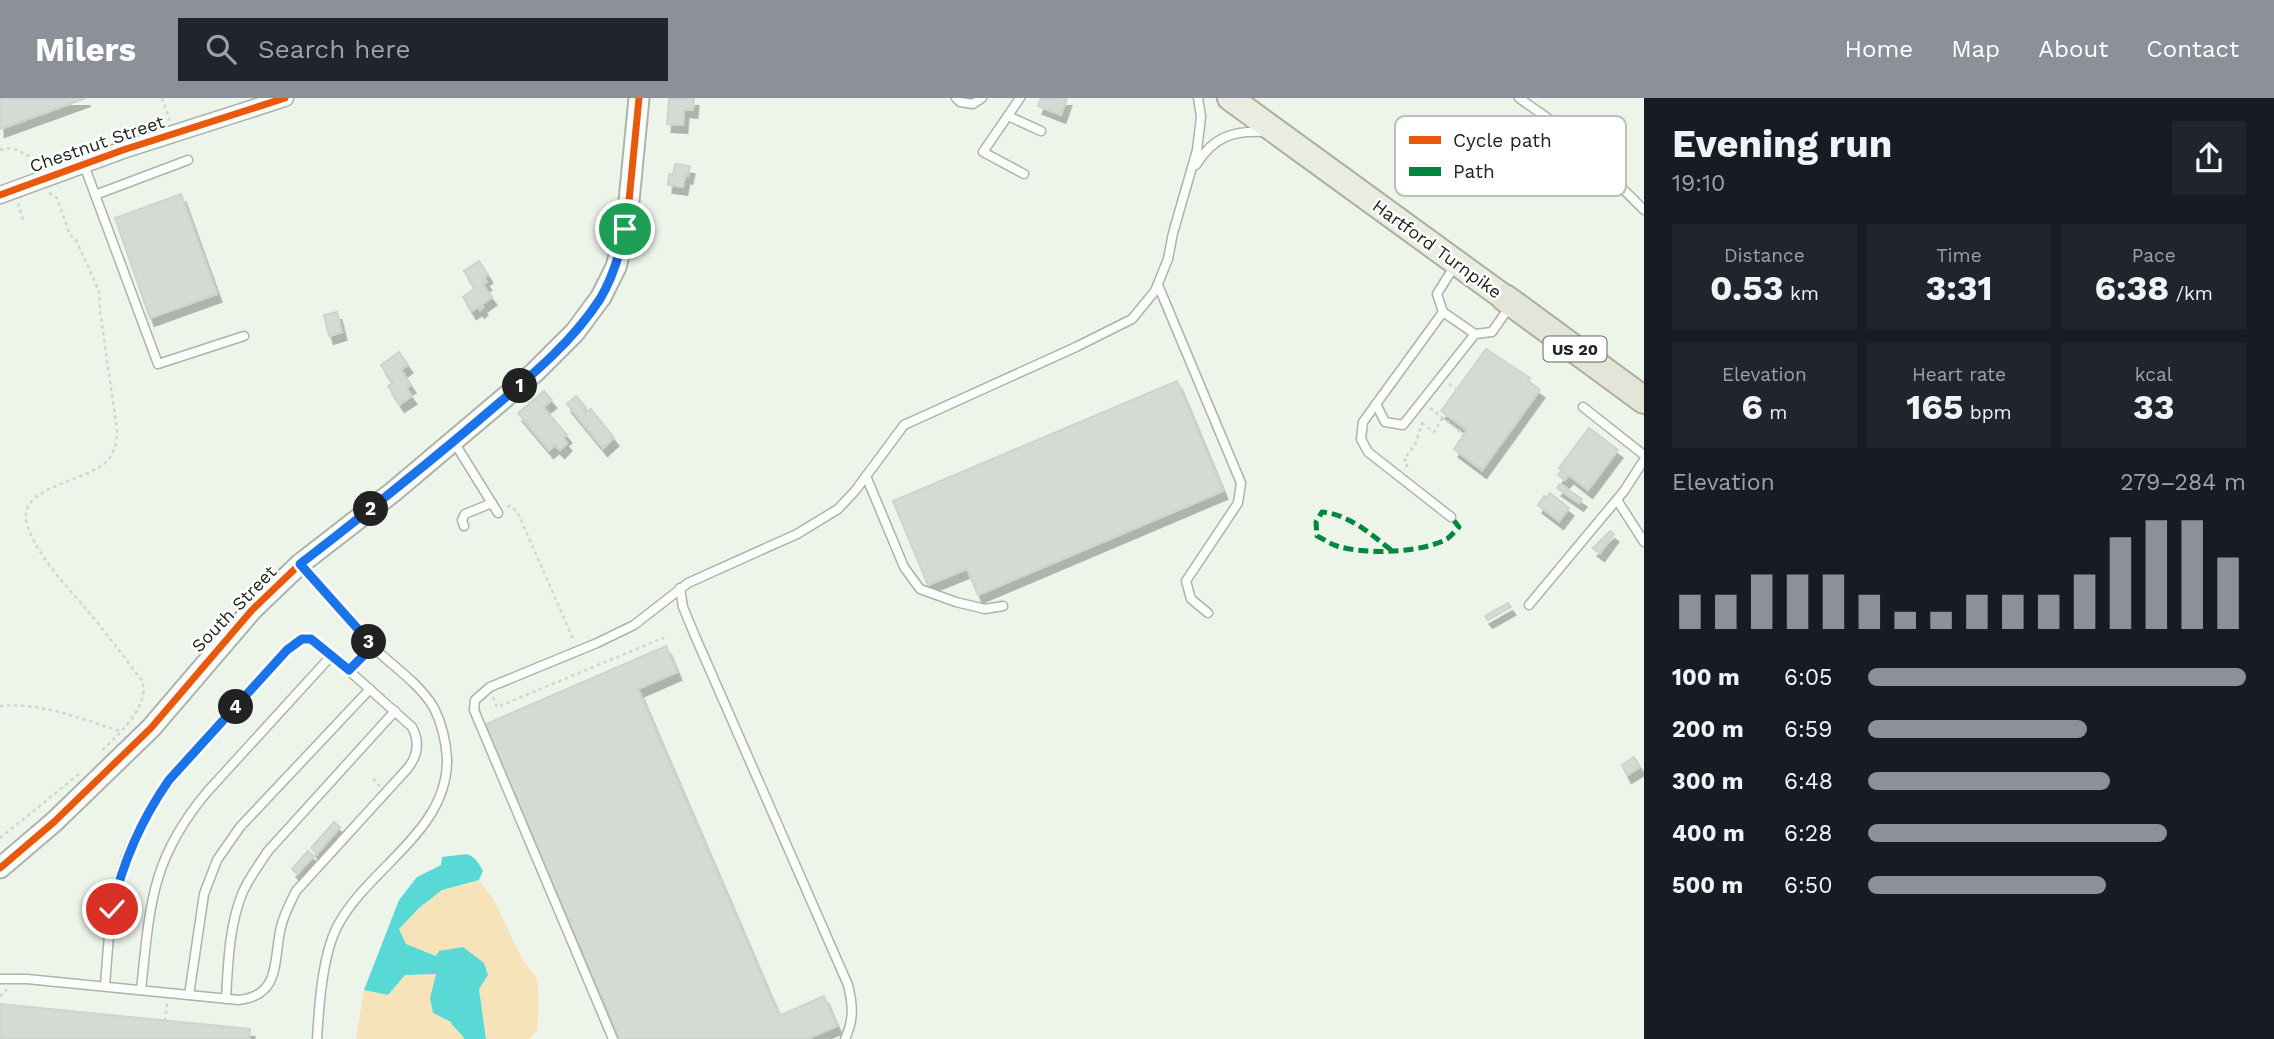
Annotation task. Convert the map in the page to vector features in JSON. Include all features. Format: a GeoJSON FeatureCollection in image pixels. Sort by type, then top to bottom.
{"type":"FeatureCollection","features":[{"type":"Feature","properties":{"kind":"highway","name":"Hartford Turnpike"},"geometry":{"type":"LineString","coordinates":[[1509,301],[1644,400]]}},
{"type":"Feature","properties":{"kind":"main road","name":"Hartford Turnpike"},"geometry":{"type":"LineString","coordinates":[[1230,98],[1509,301]]}},
{"type":"Feature","properties":{"kind":"street","name":"Chestnut Street"},"geometry":{"type":"LineString","coordinates":[[8,196],[84,165],[285,98]]}},
{"type":"Feature","properties":{"kind":"street","name":"South Street"},"geometry":{"type":"LineString","coordinates":[[0,868],[54,822],[151,727],[252,610],[300,564],[453,442],[535,372],[575,332],[601,297],[616,267],[625,229],[639,98]]}},
{"type":"Feature","properties":{"kind":"lane"},"geometry":{"type":"LineString","coordinates":[[956,98],[960,102],[972,104],[982,98]]}},
{"type":"Feature","properties":{"kind":"lane"},"geometry":{"type":"LineString","coordinates":[[1020,98],[983,152],[1024,174]]}},
{"type":"Feature","properties":{"kind":"lane"},"geometry":{"type":"LineString","coordinates":[[613,1039],[474,710],[475,700],[490,687],[634,625],[680,588],[797,534],[838,509],[904,425],[1132,319],[1158,285],[1168,259],[1197,150],[1201,117],[1198,98]]}},
{"type":"Feature","properties":{"kind":"lane"},"geometry":{"type":"LineString","coordinates":[[1519,98],[1544,116]]}},
{"type":"Feature","properties":{"kind":"lane"},"geometry":{"type":"LineString","coordinates":[[1008,116],[1041,131]]}},
{"type":"Feature","properties":{"kind":"lane"},"geometry":{"type":"LineString","coordinates":[[1191,173],[1203,154],[1219,139],[1252,131],[1279,133]]}},
{"type":"Feature","properties":{"kind":"lane"},"geometry":{"type":"LineString","coordinates":[[95,195],[188,160]]}},
{"type":"Feature","properties":{"kind":"lane"},"geometry":{"type":"LineString","coordinates":[[84,165],[158,364],[244,336]]}},
{"type":"Feature","properties":{"kind":"lane"},"geometry":{"type":"LineString","coordinates":[[1626,192],[1644,210]]}},
{"type":"Feature","properties":{"kind":"lane"},"geometry":{"type":"LineString","coordinates":[[1457,262],[1437,294],[1443,312],[1475,334],[1492,332],[1509,301]]}},
{"type":"Feature","properties":{"kind":"lane"},"geometry":{"type":"LineString","coordinates":[[1158,285],[1241,483],[1238,503],[1186,581],[1191,599],[1208,613]]}},
{"type":"Feature","properties":{"kind":"lane"},"geometry":{"type":"LineString","coordinates":[[1443,312],[1363,422],[1360,439],[1367,453],[1451,517]]}},
{"type":"Feature","properties":{"kind":"lane"},"geometry":{"type":"LineString","coordinates":[[1376,404],[1385,422],[1403,425],[1475,334]]}},
{"type":"Feature","properties":{"kind":"lane"},"geometry":{"type":"LineString","coordinates":[[1529,606],[1617,500],[1644,458],[1583,407]]}},
{"type":"Feature","properties":{"kind":"lane"},"geometry":{"type":"LineString","coordinates":[[453,442],[492,503],[501,511]]}},
{"type":"Feature","properties":{"kind":"lane"},"geometry":{"type":"LineString","coordinates":[[866,476],[904,567],[920,589],[985,609],[1003,606]]}},
{"type":"Feature","properties":{"kind":"lane"},"geometry":{"type":"LineString","coordinates":[[1617,500],[1644,541]]}},
{"type":"Feature","properties":{"kind":"lane"},"geometry":{"type":"LineString","coordinates":[[464,526],[462,520],[465,514],[492,503]]}},
{"type":"Feature","properties":{"kind":"lane"},"geometry":{"type":"LineString","coordinates":[[300,564],[373,646],[423,693],[434,709],[446,747],[444,789],[425,823],[353,904],[336,930],[330,946],[322,989],[317,1039]]}},
{"type":"Feature","properties":{"kind":"lane"},"geometry":{"type":"LineString","coordinates":[[680,588],[683,607],[695,636],[848,985],[853,1006],[851,1025],[845,1039]]}},
{"type":"Feature","properties":{"kind":"lane"},"geometry":{"type":"LineString","coordinates":[[0,979],[27,979],[226,999],[254,998],[265,990],[272,978],[284,915],[296,891],[414,760],[417,751],[416,734],[412,727],[311,639],[302,639],[295,643],[160,793],[128,850],[119,877],[112,909],[105,986]]}},
{"type":"Feature","properties":{"kind":"lane"},"geometry":{"type":"LineString","coordinates":[[349,670],[373,646]]}},
{"type":"Feature","properties":{"kind":"lane"},"geometry":{"type":"LineString","coordinates":[[141,990],[150,906],[168,849],[199,802],[332,655]]}},
{"type":"Feature","properties":{"kind":"lane"},"geometry":{"type":"LineString","coordinates":[[189,995],[204,894],[217,860],[240,827],[370,689]]}},
{"type":"Feature","properties":{"kind":"lane"},"geometry":{"type":"LineString","coordinates":[[226,999],[235,917],[242,894],[253,873],[268,852],[395,711]]}},
{"type":"Feature","properties":{"kind":"path"},"geometry":{"type":"LineString","coordinates":[[162,98],[170,121]]}},
{"type":"Feature","properties":{"kind":"path"},"geometry":{"type":"LineString","coordinates":[[0,150],[15,149],[31,157]]}},
{"type":"Feature","properties":{"kind":"path"},"geometry":{"type":"LineString","coordinates":[[45,193],[57,198],[70,235],[75,238],[99,291],[117,430],[115,448],[104,464],[94,471],[38,494],[29,504],[26,516],[32,534],[45,556],[144,686],[137,709],[98,756]]}},
{"type":"Feature","properties":{"kind":"path"},"geometry":{"type":"LineString","coordinates":[[8,196],[17,202],[24,223]]}},
{"type":"Feature","properties":{"kind":"path"},"geometry":{"type":"LineString","coordinates":[[17,202],[26,199]]}},
{"type":"Feature","properties":{"kind":"path"},"geometry":{"type":"LineString","coordinates":[[1429,428],[1434,432],[1441,416],[1460,430],[1462,436]]}},
{"type":"Feature","properties":{"kind":"path"},"geometry":{"type":"LineString","coordinates":[[1408,464],[1404,460],[1415,445],[1422,423]]}},
{"type":"Feature","properties":{"kind":"path"},"geometry":{"type":"LineString","coordinates":[[501,511],[509,506],[517,511],[573,641]]}},
{"type":"Feature","properties":{"kind":"path"},"geometry":{"type":"LineString","coordinates":[[493,697],[497,707],[664,639]]}},
{"type":"Feature","properties":{"kind":"path"},"geometry":{"type":"LineString","coordinates":[[601,663],[604,669]]}},
{"type":"Feature","properties":{"kind":"path"},"geometry":{"type":"LineString","coordinates":[[542,688],[544,694]]}},
{"type":"Feature","properties":{"kind":"path"},"geometry":{"type":"LineString","coordinates":[[0,706],[39,706],[120,731]]}},
{"type":"Feature","properties":{"kind":"path"},"geometry":{"type":"LineString","coordinates":[[0,838],[84,769]]}},
{"type":"Feature","properties":{"kind":"path"},"geometry":{"type":"LineString","coordinates":[[0,996],[7,989]]}},
{"type":"Feature","properties":{"kind":"path"},"geometry":{"type":"LineString","coordinates":[[165,1021],[167,1002]]}},
{"type":"Feature","properties":{"kind":"shaded area"},"geometry":{"type":"Polygon","coordinates":[[[479,880],[494,900],[522,959],[537,978],[537,1031],[529,1039],[486,1039],[479,989],[487,975],[405,944],[399,929],[419,908],[442,890],[479,880]]]}},
{"type":"Feature","properties":{"kind":"shaded area"},"geometry":{"type":"Polygon","coordinates":[[[436,974],[430,998],[459,1026],[464,1039],[356,1039],[364,990],[388,995],[405,975],[436,974]]]}},
{"type":"Feature","properties":{"kind":"water"},"geometry":{"type":"Polygon","coordinates":[[[467,854],[477,861],[483,871],[479,880],[442,890],[419,908],[399,929],[406,944],[436,956],[439,951],[463,947],[484,963],[488,975],[479,989],[486,1039],[464,1039],[459,1026],[433,1013],[430,998],[436,974],[405,975],[388,995],[364,990],[399,900],[417,877],[441,865],[442,857],[467,854]]]}},
{"type":"Feature","properties":{"kind":"building"},"geometry":{"type":"Polygon","coordinates":[[[0,98],[86,98],[0,129],[0,98]]]}},
{"type":"Feature","properties":{"kind":"building"},"geometry":{"type":"Polygon","coordinates":[[[669,98],[694,98],[693,110],[684,109],[683,125],[667,124],[669,98]]]}},
{"type":"Feature","properties":{"kind":"building"},"geometry":{"type":"Polygon","coordinates":[[[1041,98],[1067,98],[1061,115],[1038,106],[1041,98]]]}},
{"type":"Feature","properties":{"kind":"building"},"geometry":{"type":"Polygon","coordinates":[[[675,164],[690,166],[683,187],[668,185],[669,174],[673,175],[675,164]]]}},
{"type":"Feature","properties":{"kind":"building"},"geometry":{"type":"Polygon","coordinates":[[[181,194],[217,294],[150,318],[115,218],[181,194]]]}},
{"type":"Feature","properties":{"kind":"building"},"geometry":{"type":"Polygon","coordinates":[[[479,261],[488,275],[484,278],[487,282],[483,285],[492,297],[481,305],[483,307],[480,310],[478,307],[472,311],[463,297],[475,288],[464,271],[479,261]]]}},
{"type":"Feature","properties":{"kind":"building"},"geometry":{"type":"Polygon","coordinates":[[[337,312],[342,332],[329,336],[324,315],[337,312]]]}},
{"type":"Feature","properties":{"kind":"building"},"geometry":{"type":"Polygon","coordinates":[[[1486,349],[1530,378],[1528,381],[1540,390],[1482,470],[1454,449],[1467,430],[1441,411],[1486,349]]]}},
{"type":"Feature","properties":{"kind":"building"},"geometry":{"type":"Polygon","coordinates":[[[399,352],[408,365],[401,370],[411,385],[406,388],[412,396],[400,404],[388,386],[393,383],[381,365],[399,352]]]}},
{"type":"Feature","properties":{"kind":"building"},"geometry":{"type":"Polygon","coordinates":[[[1177,381],[1223,491],[978,595],[967,569],[928,585],[893,501],[1177,381]]]}},
{"type":"Feature","properties":{"kind":"building"},"geometry":{"type":"Polygon","coordinates":[[[544,391],[552,400],[543,407],[567,435],[563,438],[567,443],[560,450],[555,445],[549,450],[518,413],[544,391]]]}},
{"type":"Feature","properties":{"kind":"building"},"geometry":{"type":"Polygon","coordinates":[[[576,396],[586,408],[586,413],[591,409],[614,438],[603,448],[567,404],[576,396]]]}},
{"type":"Feature","properties":{"kind":"building"},"geometry":{"type":"Polygon","coordinates":[[[1589,428],[1618,450],[1588,490],[1569,475],[1565,480],[1558,475],[1562,470],[1559,468],[1589,428]]]}},
{"type":"Feature","properties":{"kind":"building"},"geometry":{"type":"Polygon","coordinates":[[[1560,484],[1582,499],[1579,503],[1557,488],[1560,484]]]}},
{"type":"Feature","properties":{"kind":"building"},"geometry":{"type":"Polygon","coordinates":[[[1550,493],[1569,508],[1559,521],[1538,505],[1544,496],[1546,498],[1550,493]]]}},
{"type":"Feature","properties":{"kind":"building"},"geometry":{"type":"Polygon","coordinates":[[[1610,531],[1614,534],[1600,553],[1593,548],[1610,531]]]}},
{"type":"Feature","properties":{"kind":"building"},"geometry":{"type":"Polygon","coordinates":[[[1508,603],[1511,607],[1488,620],[1485,616],[1508,603]]]}},
{"type":"Feature","properties":{"kind":"building"},"geometry":{"type":"Polygon","coordinates":[[[666,646],[677,672],[638,689],[779,1016],[824,996],[837,1026],[807,1039],[620,1039],[484,725],[666,646]]]}},
{"type":"Feature","properties":{"kind":"building"},"geometry":{"type":"Polygon","coordinates":[[[1634,757],[1640,767],[1627,775],[1622,765],[1634,757]]]}},
{"type":"Feature","properties":{"kind":"building"},"geometry":{"type":"Polygon","coordinates":[[[334,822],[340,827],[317,854],[311,848],[334,822]]]}},
{"type":"Feature","properties":{"kind":"building"},"geometry":{"type":"Polygon","coordinates":[[[308,851],[314,856],[297,874],[292,869],[308,851]]]}},
{"type":"Feature","properties":{"kind":"building"},"geometry":{"type":"Polygon","coordinates":[[[0,1004],[250,1029],[249,1039],[0,1039],[0,1004]]]}},
{"type":"Feature","properties":{"kind":"waterway"},"geometry":{"type":"LineString","coordinates":[[453,1023],[468,1039]]}},
{"type":"Feature","properties":{"kind":"marked path"},"geometry":{"type":"LineString","coordinates":[[1391,550],[1359,526],[1341,517],[1322,512],[1316,522],[1317,536],[1334,545],[1362,551],[1393,551],[1423,547],[1447,539],[1459,527],[1451,517]]}},
{"type":"Feature","properties":{"kind":"cycle path"},"geometry":{"type":"LineString","coordinates":[[0,195],[123,150],[285,98]]}},
{"type":"Feature","properties":{"kind":"cycle path"},"geometry":{"type":"LineString","coordinates":[[0,868],[54,822],[151,728],[252,610],[300,564],[393,492],[535,372],[575,332],[601,297],[616,267],[629,201],[639,98]]}},
{"type":"Feature","properties":{"kind":"route"},"geometry":{"type":"LineString","coordinates":[[112,909],[128,850],[149,808],[169,780],[287,650],[302,639],[311,639],[349,670],[373,646],[300,564],[393,492],[554,354],[575,332],[601,297],[616,267],[625,229]]}}]}
